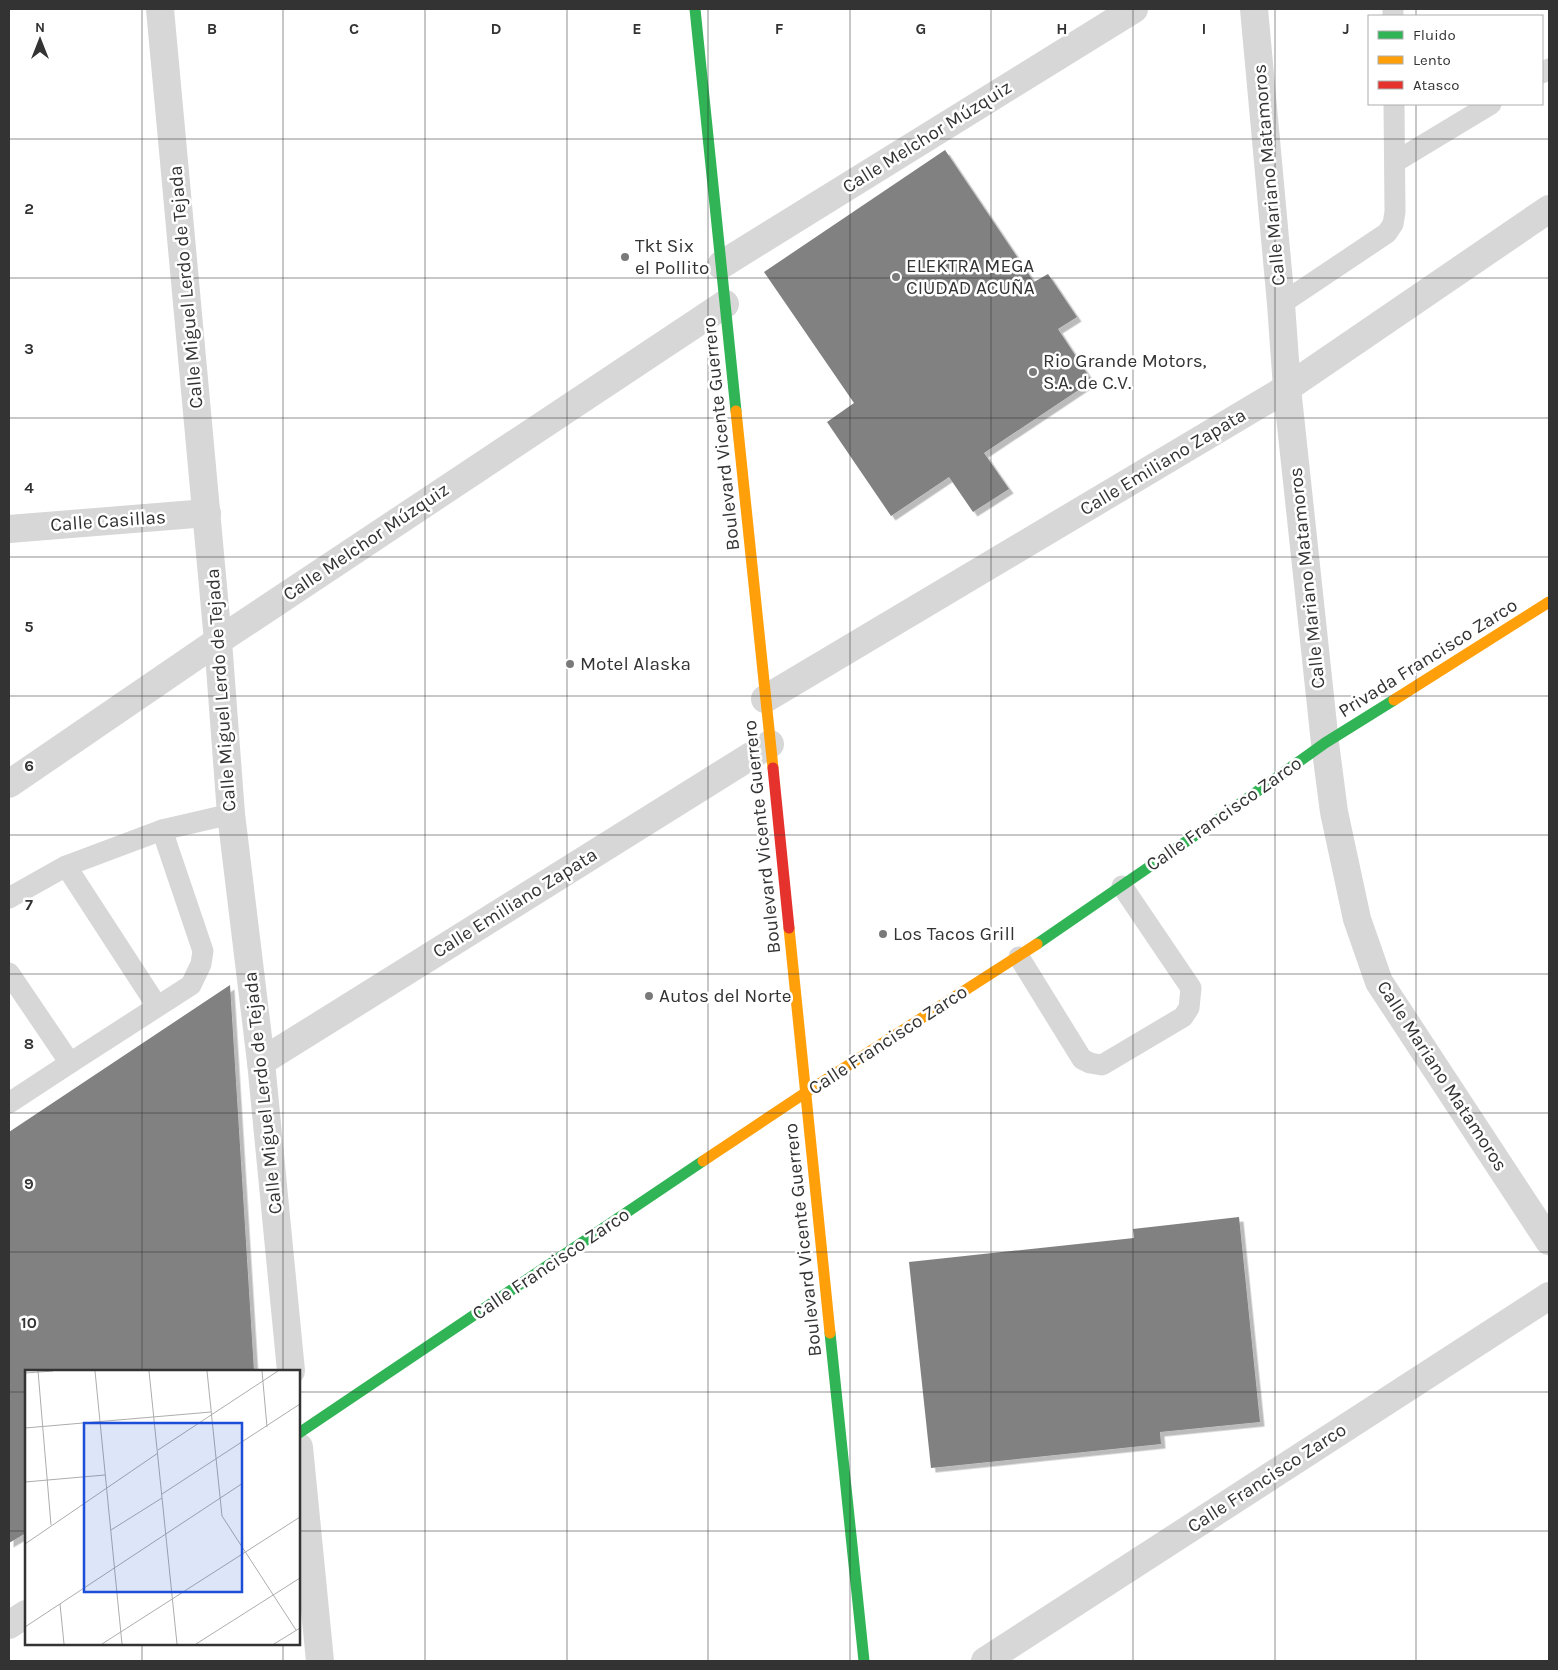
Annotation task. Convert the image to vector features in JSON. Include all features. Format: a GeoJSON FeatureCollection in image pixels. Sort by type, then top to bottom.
{"type":"FeatureCollection","features":[{"type":"Feature","properties":{"kind":"main road","name":"Boulevard Vicente Guerrero"},"geometry":{"type":"LineString","coordinates":[[695,9],[864,1661]]}},
{"type":"Feature","properties":{"kind":"main road","name":"Privada Francisco Zarco"},"geometry":{"type":"LineString","coordinates":[[1325,743],[1549,602]]}},
{"type":"Feature","properties":{"kind":"main road","name":"Calle Francisco Zarco"},"geometry":{"type":"LineString","coordinates":[[300,1432],[806,1093],[1019,957],[1214,823],[1325,743]]}},
{"type":"Feature","properties":{"kind":"street","name":"Calle Miguel Lerdo de Tejada"},"geometry":{"type":"LineString","coordinates":[[160,9],[207,513],[231,814],[261,1062],[291,1370]]}},
{"type":"Feature","properties":{"kind":"street","name":"Calle Melchor Múzquiz"},"geometry":{"type":"LineString","coordinates":[[721,265],[1134,9]]}},
{"type":"Feature","properties":{"kind":"street","name":"Calle Mariano Matamoros"},"geometry":{"type":"LineString","coordinates":[[1254,9],[1287,388],[1325,743],[1334,812],[1357,919],[1379,982],[1549,1241]]}},
{"type":"Feature","properties":{"kind":"street","name":"Calle Emiliano Zapata"},"geometry":{"type":"LineString","coordinates":[[766,700],[1287,388],[1549,209]]}},
{"type":"Feature","properties":{"kind":"street","name":"Calle Melchor Múzquiz"},"geometry":{"type":"LineString","coordinates":[[9,784],[218,641],[725,304]]}},
{"type":"Feature","properties":{"kind":"street","name":"Calle Casillas"},"geometry":{"type":"LineString","coordinates":[[9,529],[207,513]]}},
{"type":"Feature","properties":{"kind":"street","name":"Calle Emiliano Zapata"},"geometry":{"type":"LineString","coordinates":[[261,1062],[770,744]]}},
{"type":"Feature","properties":{"kind":"street","name":"Calle Francisco Zarco"},"geometry":{"type":"LineString","coordinates":[[985,1661],[1549,1296]]}},
{"type":"Feature","properties":{"kind":"street"},"geometry":{"type":"LineString","coordinates":[[300,1457],[320,1661]]}},
{"type":"Feature","properties":{"kind":"street"},"geometry":{"type":"LineString","coordinates":[[9,1625],[25,1615]]}},
{"type":"Feature","properties":{"kind":"lane"},"geometry":{"type":"LineString","coordinates":[[1281,304],[1387,233],[1394,224],[1394,105]]}},
{"type":"Feature","properties":{"kind":"lane"},"geometry":{"type":"LineString","coordinates":[[1395,162],[1489,105]]}},
{"type":"Feature","properties":{"kind":"lane"},"geometry":{"type":"LineString","coordinates":[[9,898],[66,866],[162,830],[231,814]]}},
{"type":"Feature","properties":{"kind":"lane"},"geometry":{"type":"LineString","coordinates":[[9,1103],[190,985],[199,969],[203,951],[162,830]]}},
{"type":"Feature","properties":{"kind":"lane"},"geometry":{"type":"LineString","coordinates":[[66,866],[157,1006]]}},
{"type":"Feature","properties":{"kind":"lane"},"geometry":{"type":"LineString","coordinates":[[1019,957],[1082,1059],[1090,1063],[1102,1065],[1184,1017],[1189,1008],[1191,988],[1122,886]]}},
{"type":"Feature","properties":{"kind":"lane"},"geometry":{"type":"LineString","coordinates":[[9,973],[70,1063]]}},
{"type":"Feature","properties":{"kind":"building"},"geometry":{"type":"Polygon","coordinates":[[[945,150],[1034,282],[1048,274],[1077,317],[1058,329],[1092,381],[984,453],[1009,489],[973,512],[949,477],[891,516],[827,422],[854,403],[764,272],[945,150]]]}},
{"type":"Feature","properties":{"kind":"building"},"geometry":{"type":"Polygon","coordinates":[[[230,985],[254,1370],[25,1370],[25,1534],[9,1543],[9,1132],[230,985]]]}},
{"type":"Feature","properties":{"kind":"building"},"geometry":{"type":"Polygon","coordinates":[[[1239,1217],[1260,1422],[1160,1432],[1161,1444],[931,1468],[909,1262],[1134,1238],[1133,1229],[1239,1217]]]}},
{"type":"Feature","properties":{"kind":"traffic: fast"},"geometry":{"type":"LineString","coordinates":[[695,9],[736,411]]}},
{"type":"Feature","properties":{"kind":"traffic: fast"},"geometry":{"type":"LineString","coordinates":[[1037,944],[1213,823],[1325,743],[1394,700]]}},
{"type":"Feature","properties":{"kind":"traffic: fast"},"geometry":{"type":"LineString","coordinates":[[300,1432],[703,1161]]}},
{"type":"Feature","properties":{"kind":"traffic: fast"},"geometry":{"type":"LineString","coordinates":[[830,1333],[864,1661]]}},
{"type":"Feature","properties":{"kind":"traffic: slow"},"geometry":{"type":"LineString","coordinates":[[736,411],[773,768]]}},
{"type":"Feature","properties":{"kind":"traffic: slow"},"geometry":{"type":"LineString","coordinates":[[1394,700],[1549,602]]}},
{"type":"Feature","properties":{"kind":"traffic: slow"},"geometry":{"type":"LineString","coordinates":[[789,928],[830,1333]]}},
{"type":"Feature","properties":{"kind":"traffic: slow"},"geometry":{"type":"LineString","coordinates":[[703,1161],[1037,944]]}},
{"type":"Feature","properties":{"kind":"traffic: jam"},"geometry":{"type":"LineString","coordinates":[[773,768],[789,928]]}},
{"type":"Feature","properties":{"kind":"place","name":"Tkt Six el Pollito"},"geometry":{"type":"Point","coordinates":[625,257]}},
{"type":"Feature","properties":{"kind":"place","name":"ELEKTRA MEGA CIUDAD ACUÑA"},"geometry":{"type":"Point","coordinates":[896,277]}},
{"type":"Feature","properties":{"kind":"place","name":"Rio Grande Motors, S.A. de C.V."},"geometry":{"type":"Point","coordinates":[1033,372]}},
{"type":"Feature","properties":{"kind":"place","name":"Motel Alaska"},"geometry":{"type":"Point","coordinates":[570,664]}},
{"type":"Feature","properties":{"kind":"place","name":"Los Tacos Grill"},"geometry":{"type":"Point","coordinates":[883,934]}},
{"type":"Feature","properties":{"kind":"place","name":"Autos del Norte"},"geometry":{"type":"Point","coordinates":[649,996]}}]}
